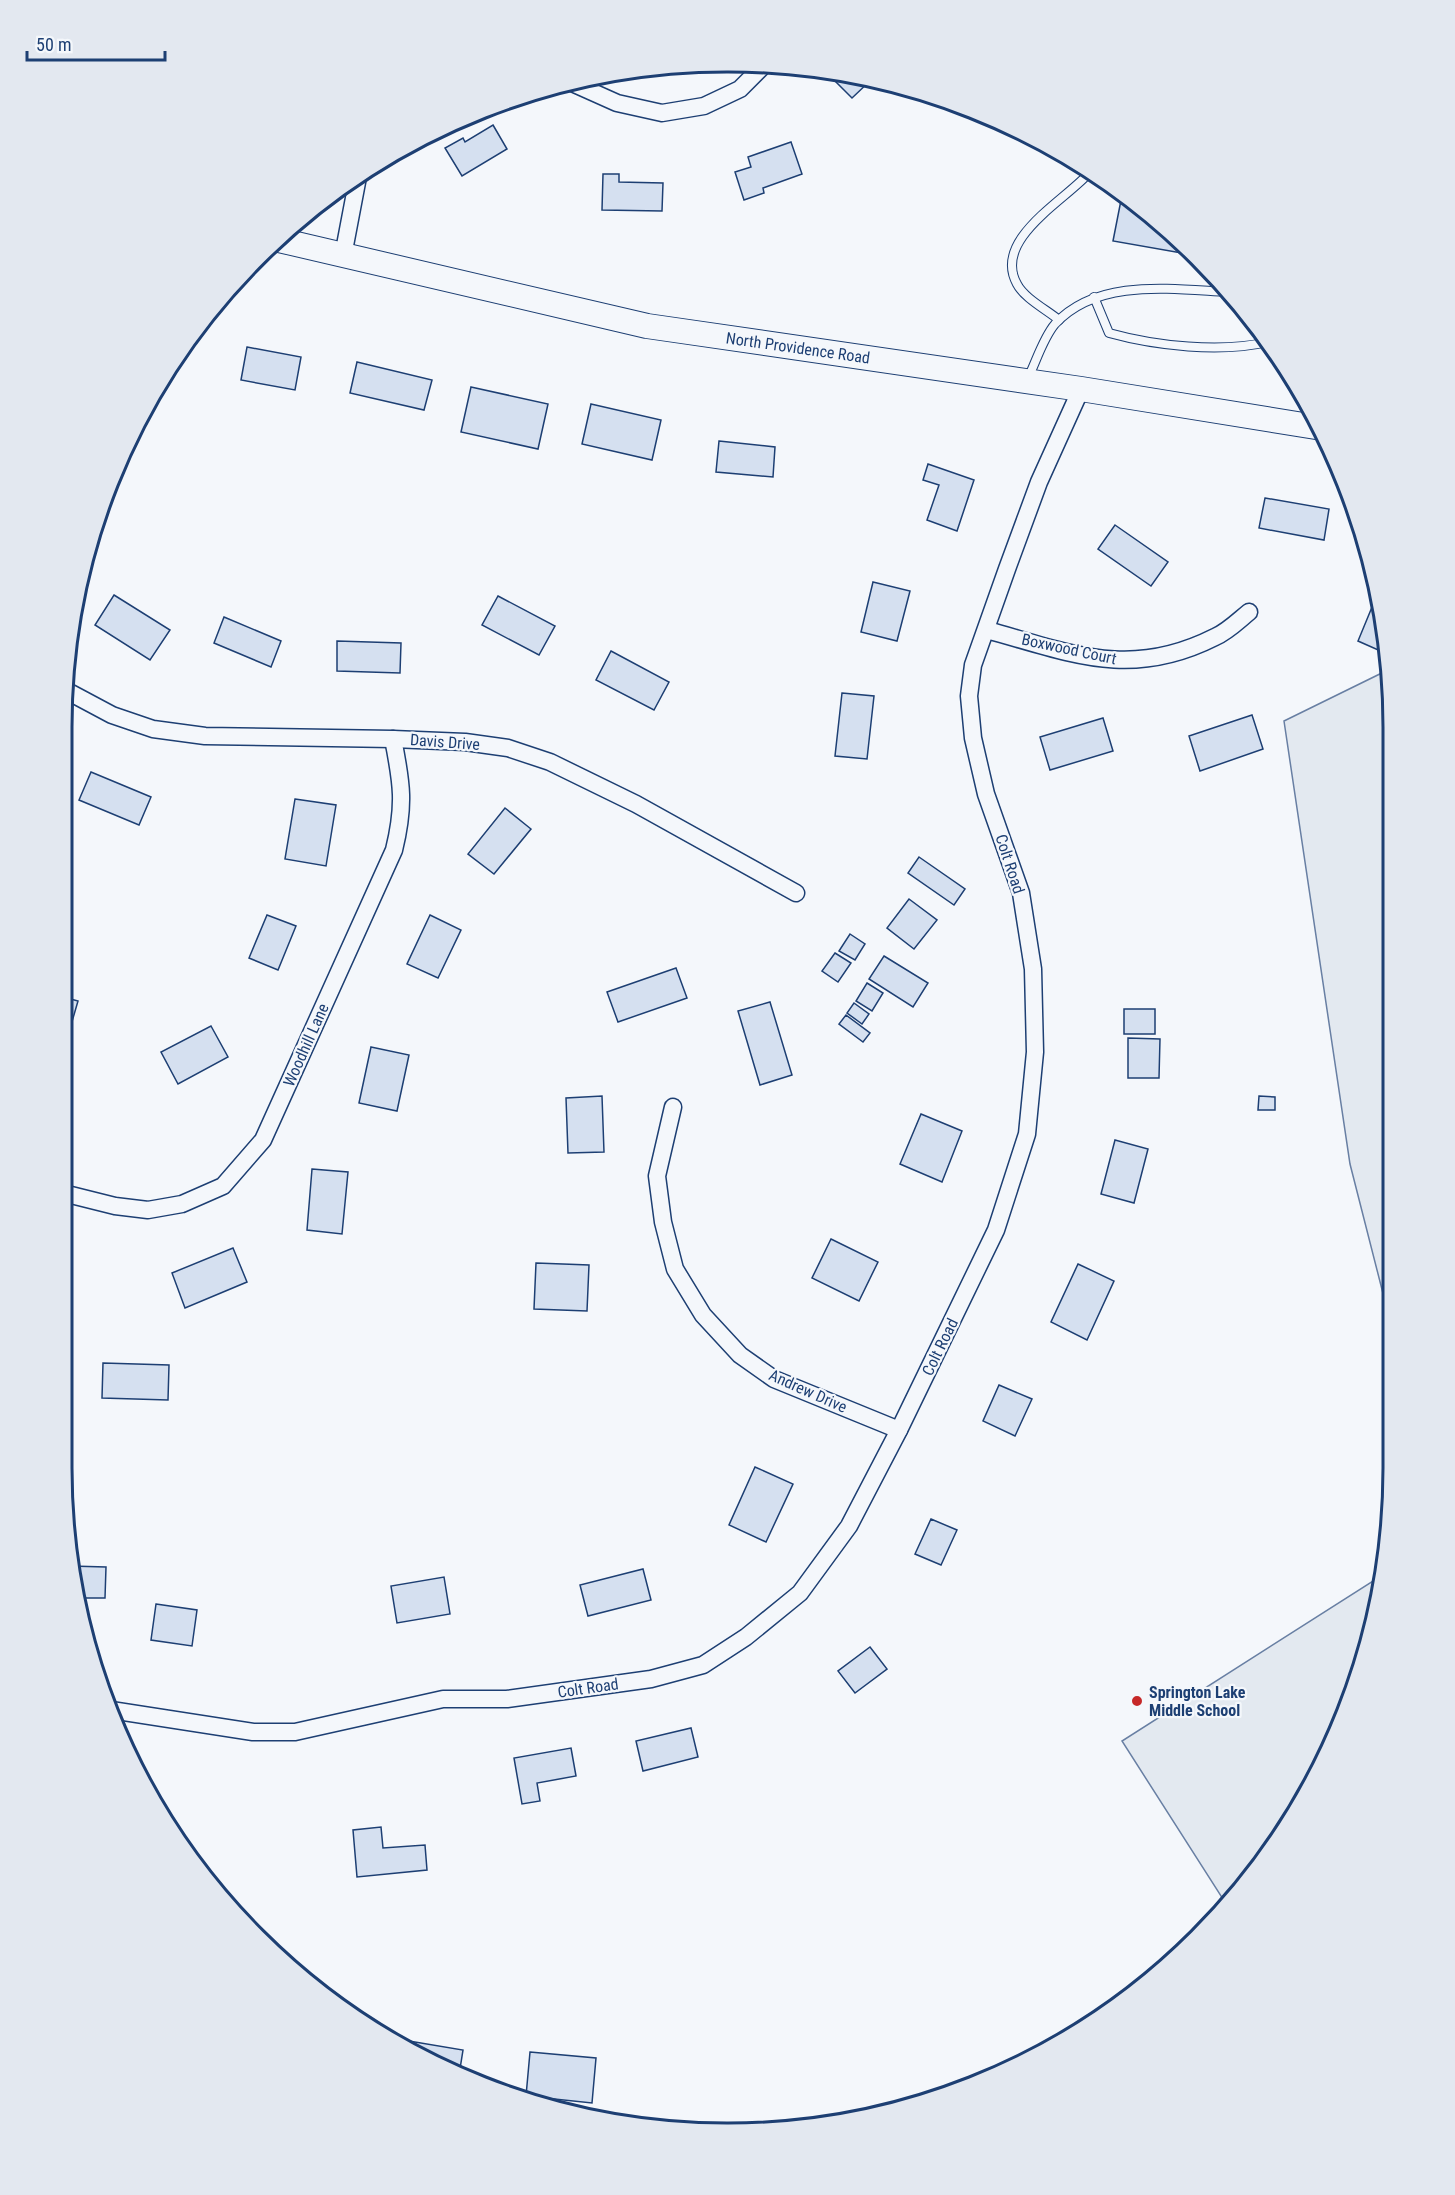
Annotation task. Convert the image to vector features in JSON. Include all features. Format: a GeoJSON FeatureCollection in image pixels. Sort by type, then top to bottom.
{"type":"FeatureCollection","features":[{"type":"Feature","properties":{"kind":"main road","name":"North Providence Road"},"geometry":{"type":"LineString","coordinates":[[287,242],[647,326],[1081,389],[1309,426]]}},
{"type":"Feature","properties":{"kind":"street"},"geometry":{"type":"LineString","coordinates":[[584,88],[617,103],[662,113],[704,106],[740,89],[756,73]]}},
{"type":"Feature","properties":{"kind":"street"},"geometry":{"type":"LineString","coordinates":[[343,256],[356,187]]}},
{"type":"Feature","properties":{"kind":"street","name":"Colt Road"},"geometry":{"type":"LineString","coordinates":[[119,1711],[253,1732],[295,1732],[443,1699],[507,1699],[651,1679],[703,1665],[746,1637],[800,1593],[849,1526],[899,1430],[996,1230],[1027,1134],[1035,1052],[1033,969],[1021,892],[986,794],[973,738],[969,696],[974,665],[1039,482],[1081,389]]}},
{"type":"Feature","properties":{"kind":"street","name":"Boxwood Court"},"geometry":{"type":"LineString","coordinates":[[987,630],[1070,653],[1117,662],[1163,658],[1217,637],[1249,612]]}},
{"type":"Feature","properties":{"kind":"street","name":"Davis Drive"},"geometry":{"type":"LineString","coordinates":[[73,694],[112,715],[153,729],[205,736],[393,739],[465,742],[508,748],[550,762],[636,804],[796,893]]}},
{"type":"Feature","properties":{"kind":"street","name":"Woodhill Lane"},"geometry":{"type":"LineString","coordinates":[[72,1195],[116,1206],[148,1210],[182,1204],[223,1186],[263,1140],[394,850],[402,816],[402,784],[393,739]]}},
{"type":"Feature","properties":{"kind":"street","name":"Andrew Drive"},"geometry":{"type":"LineString","coordinates":[[673,1107],[657,1176],[663,1222],[675,1269],[703,1315],[740,1355],[774,1379],[899,1430]]}},
{"type":"Feature","properties":{"kind":"lane"},"geometry":{"type":"LineString","coordinates":[[1059,320],[1017,285],[1012,268],[1015,247],[1027,230],[1077,188],[1085,178]]}},
{"type":"Feature","properties":{"kind":"lane"},"geometry":{"type":"LineString","coordinates":[[1027,381],[1053,326],[1074,306],[1112,292],[1217,292]]}},
{"type":"Feature","properties":{"kind":"lane"},"geometry":{"type":"LineString","coordinates":[[1094,297],[1109,333],[1143,343],[1233,347],[1259,343]]}},
{"type":"Feature","properties":{"kind":"shaded area"},"geometry":{"type":"Polygon","coordinates":[[[1381,674],[1383,728],[1383,1293],[1350,1164],[1284,721],[1381,674]]]}},
{"type":"Feature","properties":{"kind":"shaded area"},"geometry":{"type":"Polygon","coordinates":[[[1372,1581],[1361,1637],[1348,1678],[1315,1757],[1273,1832],[1222,1898],[1122,1741],[1372,1581]]]}},
{"type":"Feature","properties":{"kind":"building"},"geometry":{"type":"Polygon","coordinates":[[[836,82],[864,87],[852,98],[836,82]]]}},
{"type":"Feature","properties":{"kind":"building"},"geometry":{"type":"Polygon","coordinates":[[[493,125],[507,149],[462,176],[445,148],[463,138],[465,142],[493,125]]]}},
{"type":"Feature","properties":{"kind":"building"},"geometry":{"type":"Polygon","coordinates":[[[791,142],[802,174],[763,188],[764,193],[744,200],[735,172],[751,167],[748,157],[791,142]]]}},
{"type":"Feature","properties":{"kind":"building"},"geometry":{"type":"Polygon","coordinates":[[[603,174],[619,174],[619,182],[663,183],[662,211],[602,210],[603,174]]]}},
{"type":"Feature","properties":{"kind":"building"},"geometry":{"type":"Polygon","coordinates":[[[1121,202],[1179,252],[1113,241],[1121,202]]]}},
{"type":"Feature","properties":{"kind":"building"},"geometry":{"type":"Polygon","coordinates":[[[247,347],[301,357],[295,390],[241,380],[247,347]]]}},
{"type":"Feature","properties":{"kind":"building"},"geometry":{"type":"Polygon","coordinates":[[[357,362],[432,380],[424,410],[350,393],[357,362]]]}},
{"type":"Feature","properties":{"kind":"building"},"geometry":{"type":"Polygon","coordinates":[[[471,387],[548,404],[538,449],[461,432],[471,387]]]}},
{"type":"Feature","properties":{"kind":"building"},"geometry":{"type":"Polygon","coordinates":[[[591,404],[661,420],[652,460],[582,444],[591,404]]]}},
{"type":"Feature","properties":{"kind":"building"},"geometry":{"type":"Polygon","coordinates":[[[719,441],[775,447],[773,477],[716,472],[719,441]]]}},
{"type":"Feature","properties":{"kind":"building"},"geometry":{"type":"Polygon","coordinates":[[[928,464],[974,480],[957,531],[927,520],[939,485],[923,480],[928,464]]]}},
{"type":"Feature","properties":{"kind":"building"},"geometry":{"type":"Polygon","coordinates":[[[1265,498],[1329,509],[1324,540],[1259,528],[1265,498]]]}},
{"type":"Feature","properties":{"kind":"building"},"geometry":{"type":"Polygon","coordinates":[[[1115,525],[1168,562],[1151,586],[1098,549],[1115,525]]]}},
{"type":"Feature","properties":{"kind":"building"},"geometry":{"type":"Polygon","coordinates":[[[873,582],[910,591],[897,641],[861,632],[873,582]]]}},
{"type":"Feature","properties":{"kind":"building"},"geometry":{"type":"Polygon","coordinates":[[[114,595],[170,630],[150,660],[95,625],[114,595]]]}},
{"type":"Feature","properties":{"kind":"building"},"geometry":{"type":"Polygon","coordinates":[[[498,596],[555,626],[539,655],[482,625],[498,596]]]}},
{"type":"Feature","properties":{"kind":"building"},"geometry":{"type":"Polygon","coordinates":[[[1371,609],[1378,650],[1358,641],[1371,609]]]}},
{"type":"Feature","properties":{"kind":"building"},"geometry":{"type":"Polygon","coordinates":[[[224,617],[281,641],[271,667],[214,643],[224,617]]]}},
{"type":"Feature","properties":{"kind":"building"},"geometry":{"type":"Polygon","coordinates":[[[337,641],[401,643],[400,673],[337,671],[337,641]]]}},
{"type":"Feature","properties":{"kind":"building"},"geometry":{"type":"Polygon","coordinates":[[[611,651],[669,682],[654,710],[596,680],[611,651]]]}},
{"type":"Feature","properties":{"kind":"building"},"geometry":{"type":"Polygon","coordinates":[[[842,693],[874,696],[867,759],[835,756],[842,693]]]}},
{"type":"Feature","properties":{"kind":"building"},"geometry":{"type":"Polygon","coordinates":[[[1252,715],[1263,749],[1200,771],[1189,736],[1252,715]]]}},
{"type":"Feature","properties":{"kind":"building"},"geometry":{"type":"Polygon","coordinates":[[[1103,718],[1113,751],[1050,770],[1040,737],[1103,718]]]}},
{"type":"Feature","properties":{"kind":"building"},"geometry":{"type":"Polygon","coordinates":[[[91,772],[151,797],[139,825],[79,800],[91,772]]]}},
{"type":"Feature","properties":{"kind":"building"},"geometry":{"type":"Polygon","coordinates":[[[295,799],[336,805],[326,866],[285,859],[295,799]]]}},
{"type":"Feature","properties":{"kind":"building"},"geometry":{"type":"Polygon","coordinates":[[[505,808],[531,829],[494,874],[468,854],[505,808]]]}},
{"type":"Feature","properties":{"kind":"building"},"geometry":{"type":"Polygon","coordinates":[[[919,857],[965,889],[954,905],[908,873],[919,857]]]}},
{"type":"Feature","properties":{"kind":"building"},"geometry":{"type":"Polygon","coordinates":[[[909,899],[937,920],[914,949],[887,928],[909,899]]]}},
{"type":"Feature","properties":{"kind":"building"},"geometry":{"type":"Polygon","coordinates":[[[267,915],[296,926],[278,970],[249,958],[267,915]]]}},
{"type":"Feature","properties":{"kind":"building"},"geometry":{"type":"Polygon","coordinates":[[[430,915],[461,930],[438,978],[407,964],[430,915]]]}},
{"type":"Feature","properties":{"kind":"building"},"geometry":{"type":"Polygon","coordinates":[[[850,934],[865,944],[855,960],[839,951],[850,934]]]}},
{"type":"Feature","properties":{"kind":"building"},"geometry":{"type":"Polygon","coordinates":[[[835,953],[851,963],[838,982],[822,971],[835,953]]]}},
{"type":"Feature","properties":{"kind":"building"},"geometry":{"type":"Polygon","coordinates":[[[884,956],[928,983],[913,1007],[869,979],[884,956]]]}},
{"type":"Feature","properties":{"kind":"building"},"geometry":{"type":"Polygon","coordinates":[[[676,968],[687,998],[618,1022],[607,992],[676,968]]]}},
{"type":"Feature","properties":{"kind":"building"},"geometry":{"type":"Polygon","coordinates":[[[867,983],[883,993],[872,1011],[856,1001],[867,983]]]}},
{"type":"Feature","properties":{"kind":"building"},"geometry":{"type":"Polygon","coordinates":[[[72,999],[78,1001],[72,1022],[72,999]]]}},
{"type":"Feature","properties":{"kind":"building"},"geometry":{"type":"Polygon","coordinates":[[[770,1002],[792,1075],[760,1085],[738,1011],[770,1002]]]}},
{"type":"Feature","properties":{"kind":"building"},"geometry":{"type":"Polygon","coordinates":[[[854,1003],[869,1014],[862,1024],[847,1013],[854,1003]]]}},
{"type":"Feature","properties":{"kind":"building"},"geometry":{"type":"Polygon","coordinates":[[[1124,1009],[1155,1009],[1155,1034],[1124,1034],[1124,1009]]]}},
{"type":"Feature","properties":{"kind":"building"},"geometry":{"type":"Polygon","coordinates":[[[846,1015],[870,1033],[863,1042],[839,1024],[846,1015]]]}},
{"type":"Feature","properties":{"kind":"building"},"geometry":{"type":"Polygon","coordinates":[[[211,1026],[228,1057],[178,1084],[161,1052],[211,1026]]]}},
{"type":"Feature","properties":{"kind":"building"},"geometry":{"type":"Polygon","coordinates":[[[1128,1038],[1160,1039],[1159,1078],[1128,1078],[1128,1038]]]}},
{"type":"Feature","properties":{"kind":"building"},"geometry":{"type":"Polygon","coordinates":[[[371,1047],[409,1055],[397,1111],[359,1103],[371,1047]]]}},
{"type":"Feature","properties":{"kind":"building"},"geometry":{"type":"Polygon","coordinates":[[[602,1096],[604,1152],[568,1153],[566,1098],[602,1096]]]}},
{"type":"Feature","properties":{"kind":"building"},"geometry":{"type":"Polygon","coordinates":[[[1259,1096],[1275,1097],[1275,1110],[1258,1110],[1259,1096]]]}},
{"type":"Feature","properties":{"kind":"building"},"geometry":{"type":"Polygon","coordinates":[[[921,1114],[962,1131],[942,1182],[900,1164],[921,1114]]]}},
{"type":"Feature","properties":{"kind":"building"},"geometry":{"type":"Polygon","coordinates":[[[1115,1140],[1148,1149],[1134,1203],[1101,1194],[1115,1140]]]}},
{"type":"Feature","properties":{"kind":"building"},"geometry":{"type":"Polygon","coordinates":[[[312,1169],[348,1172],[342,1234],[307,1230],[312,1169]]]}},
{"type":"Feature","properties":{"kind":"building"},"geometry":{"type":"Polygon","coordinates":[[[831,1239],[878,1262],[859,1301],[812,1278],[831,1239]]]}},
{"type":"Feature","properties":{"kind":"building"},"geometry":{"type":"Polygon","coordinates":[[[233,1248],[247,1282],[185,1308],[172,1273],[233,1248]]]}},
{"type":"Feature","properties":{"kind":"building"},"geometry":{"type":"Polygon","coordinates":[[[536,1263],[589,1265],[587,1311],[534,1309],[536,1263]]]}},
{"type":"Feature","properties":{"kind":"building"},"geometry":{"type":"Polygon","coordinates":[[[1078,1264],[1114,1281],[1087,1340],[1051,1322],[1078,1264]]]}},
{"type":"Feature","properties":{"kind":"building"},"geometry":{"type":"Polygon","coordinates":[[[103,1363],[169,1365],[168,1400],[102,1398],[103,1363]]]}},
{"type":"Feature","properties":{"kind":"building"},"geometry":{"type":"Polygon","coordinates":[[[999,1385],[1032,1399],[1015,1436],[983,1421],[999,1385]]]}},
{"type":"Feature","properties":{"kind":"building"},"geometry":{"type":"Polygon","coordinates":[[[755,1467],[793,1484],[766,1542],[729,1525],[755,1467]]]}},
{"type":"Feature","properties":{"kind":"building"},"geometry":{"type":"Polygon","coordinates":[[[931,1519],[957,1530],[941,1565],[915,1554],[931,1519]]]}},
{"type":"Feature","properties":{"kind":"building"},"geometry":{"type":"Polygon","coordinates":[[[80,1566],[106,1567],[105,1598],[86,1598],[80,1566]]]}},
{"type":"Feature","properties":{"kind":"building"},"geometry":{"type":"Polygon","coordinates":[[[643,1569],[651,1600],[588,1616],[580,1585],[643,1569]]]}},
{"type":"Feature","properties":{"kind":"building"},"geometry":{"type":"Polygon","coordinates":[[[444,1577],[450,1614],[397,1623],[391,1586],[444,1577]]]}},
{"type":"Feature","properties":{"kind":"building"},"geometry":{"type":"Polygon","coordinates":[[[156,1604],[197,1610],[192,1646],[151,1640],[156,1604]]]}},
{"type":"Feature","properties":{"kind":"building"},"geometry":{"type":"Polygon","coordinates":[[[870,1647],[887,1669],[855,1693],[838,1671],[870,1647]]]}},
{"type":"Feature","properties":{"kind":"building"},"geometry":{"type":"Polygon","coordinates":[[[691,1728],[698,1757],[643,1771],[636,1741],[691,1728]]]}},
{"type":"Feature","properties":{"kind":"building"},"geometry":{"type":"Polygon","coordinates":[[[571,1748],[576,1776],[537,1783],[540,1801],[522,1804],[514,1758],[571,1748]]]}},
{"type":"Feature","properties":{"kind":"building"},"geometry":{"type":"Polygon","coordinates":[[[381,1827],[383,1848],[425,1845],[427,1870],[357,1877],[353,1830],[381,1827]]]}},
{"type":"Feature","properties":{"kind":"building"},"geometry":{"type":"Polygon","coordinates":[[[413,2042],[463,2050],[461,2065],[413,2042]]]}},
{"type":"Feature","properties":{"kind":"building"},"geometry":{"type":"Polygon","coordinates":[[[530,2052],[596,2058],[592,2103],[550,2099],[526,2091],[530,2052]]]}},
{"type":"Feature","properties":{"kind":"place","name":"Springton Lake Middle School"},"geometry":{"type":"Point","coordinates":[1137,1701]}}]}
